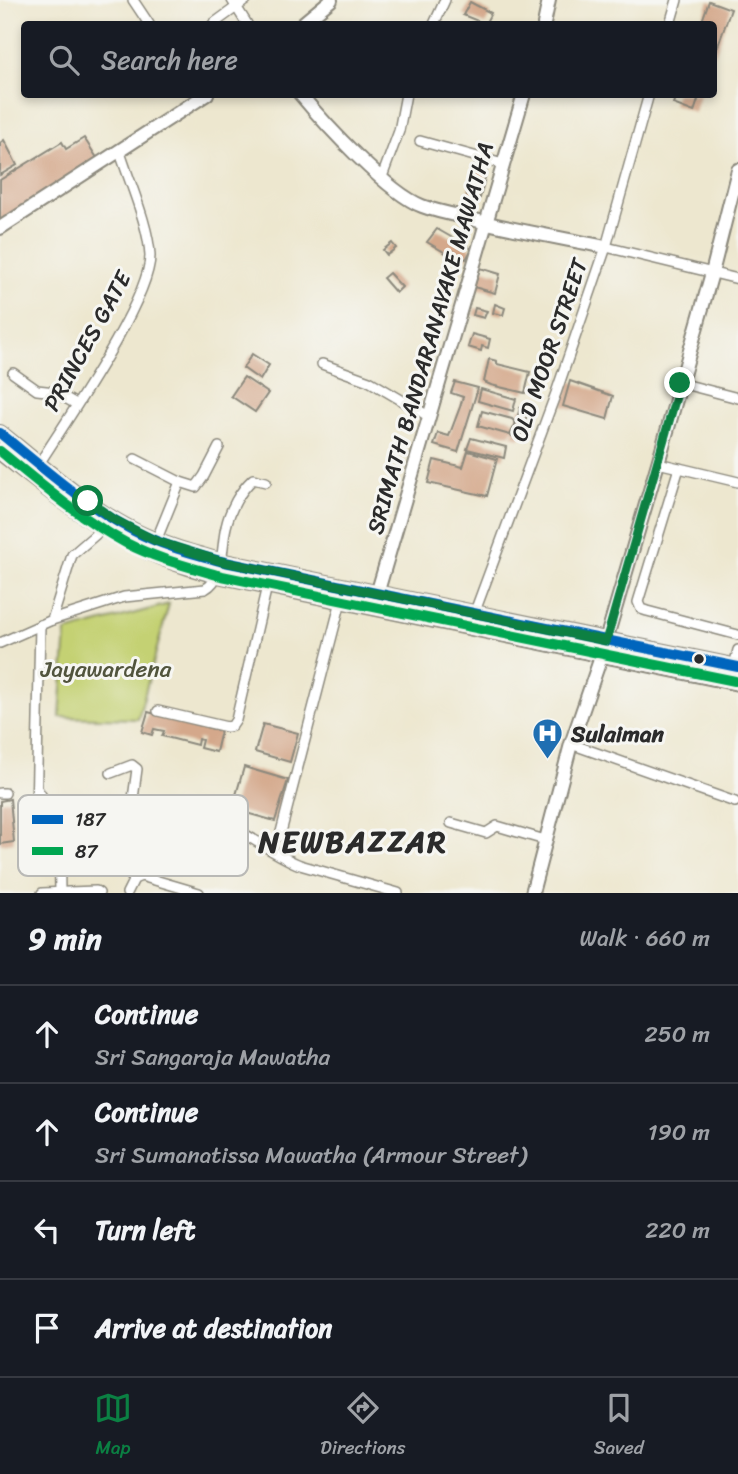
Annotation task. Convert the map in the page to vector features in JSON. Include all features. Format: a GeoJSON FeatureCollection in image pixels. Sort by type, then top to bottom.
{"type":"FeatureCollection","features":[{"type":"Feature","properties":{"kind":"main road"},"geometry":{"type":"LineString","coordinates":[[0,433],[115,520],[156,541],[267,586],[738,684]]}},
{"type":"Feature","properties":{"kind":"main road"},"geometry":{"type":"LineString","coordinates":[[0,452],[102,529],[151,554],[377,594],[736,667]]}},
{"type":"Feature","properties":{"kind":"street"},"geometry":{"type":"LineString","coordinates":[[134,0],[147,21]]}},
{"type":"Feature","properties":{"kind":"street"},"geometry":{"type":"LineString","coordinates":[[216,21],[234,4],[246,0]]}},
{"type":"Feature","properties":{"kind":"street"},"geometry":{"type":"LineString","coordinates":[[435,21],[445,0]]}},
{"type":"Feature","properties":{"kind":"street"},"geometry":{"type":"LineString","coordinates":[[545,21],[550,0]]}},
{"type":"Feature","properties":{"kind":"street"},"geometry":{"type":"LineString","coordinates":[[671,21],[677,0]]}},
{"type":"Feature","properties":{"kind":"street"},"geometry":{"type":"LineString","coordinates":[[305,21],[327,1]]}},
{"type":"Feature","properties":{"kind":"street"},"geometry":{"type":"LineString","coordinates":[[234,4],[245,21]]}},
{"type":"Feature","properties":{"kind":"street"},"geometry":{"type":"LineString","coordinates":[[0,228],[67,183],[120,152],[198,98]]}},
{"type":"Feature","properties":{"kind":"street"},"geometry":{"type":"LineString","coordinates":[[303,98],[325,123],[382,177],[422,206],[486,223],[606,247],[738,279]]}},
{"type":"Feature","properties":{"kind":"street"},"geometry":{"type":"LineString","coordinates":[[382,177],[399,131],[405,98]]}},
{"type":"Feature","properties":{"kind":"street","name":"SRIMATH BANDARANAYAKE MAWATHA"},"geometry":{"type":"LineString","coordinates":[[377,594],[522,98]]}},
{"type":"Feature","properties":{"kind":"street","name":"OLD MOOR STREET"},"geometry":{"type":"LineString","coordinates":[[474,614],[556,393],[606,247],[648,98]]}},
{"type":"Feature","properties":{"kind":"street"},"geometry":{"type":"LineString","coordinates":[[420,141],[503,164]]}},
{"type":"Feature","properties":{"kind":"street","name":"PRINCES GATE"},"geometry":{"type":"LineString","coordinates":[[39,464],[122,328],[147,276],[150,255],[145,228],[120,152]]}},
{"type":"Feature","properties":{"kind":"street"},"geometry":{"type":"LineString","coordinates":[[531,893],[571,744],[606,641],[658,463],[738,170]]}},
{"type":"Feature","properties":{"kind":"street"},"geometry":{"type":"LineString","coordinates":[[322,364],[369,381],[430,417]]}},
{"type":"Feature","properties":{"kind":"street"},"geometry":{"type":"LineString","coordinates":[[13,373],[37,390],[55,392],[76,404]]}},
{"type":"Feature","properties":{"kind":"street"},"geometry":{"type":"LineString","coordinates":[[680,383],[738,398]]}},
{"type":"Feature","properties":{"kind":"street"},"geometry":{"type":"LineString","coordinates":[[135,460],[196,487],[219,447]]}},
{"type":"Feature","properties":{"kind":"street"},"geometry":{"type":"LineString","coordinates":[[658,463],[738,482]]}},
{"type":"Feature","properties":{"kind":"street"},"geometry":{"type":"LineString","coordinates":[[679,468],[638,603],[641,609],[647,611],[738,635]]}},
{"type":"Feature","properties":{"kind":"street"},"geometry":{"type":"LineString","coordinates":[[1,641],[52,620],[124,597],[205,589],[211,586],[219,568],[226,525],[242,489],[253,479],[266,482]]}},
{"type":"Feature","properties":{"kind":"street"},"geometry":{"type":"LineString","coordinates":[[156,541],[180,482]]}},
{"type":"Feature","properties":{"kind":"street"},"geometry":{"type":"LineString","coordinates":[[52,620],[72,555],[102,529]]}},
{"type":"Feature","properties":{"kind":"street"},"geometry":{"type":"LineString","coordinates":[[158,711],[232,726],[236,720],[267,586]]}},
{"type":"Feature","properties":{"kind":"street"},"geometry":{"type":"LineString","coordinates":[[280,836],[341,601]]}},
{"type":"Feature","properties":{"kind":"street"},"geometry":{"type":"LineString","coordinates":[[37,795],[40,625]]}},
{"type":"Feature","properties":{"kind":"street"},"geometry":{"type":"LineString","coordinates":[[736,667],[738,650]]}},
{"type":"Feature","properties":{"kind":"street"},"geometry":{"type":"LineString","coordinates":[[571,744],[735,802]]}},
{"type":"Feature","properties":{"kind":"street"},"geometry":{"type":"LineString","coordinates":[[111,773],[132,765],[137,769],[133,795]]}},
{"type":"Feature","properties":{"kind":"street"},"geometry":{"type":"LineString","coordinates":[[37,788],[42,795]]}},
{"type":"Feature","properties":{"kind":"street"},"geometry":{"type":"LineString","coordinates":[[451,823],[486,833],[497,826],[545,840]]}},
{"type":"Feature","properties":{"kind":"street"},"geometry":{"type":"LineString","coordinates":[[248,835],[276,854],[300,865],[398,893]]}},
{"type":"Feature","properties":{"kind":"street"},"geometry":{"type":"LineString","coordinates":[[127,893],[134,878],[141,876],[199,893]]}},
{"type":"Feature","properties":{"kind":"street"},"geometry":{"type":"LineString","coordinates":[[42,893],[99,893]]}},
{"type":"Feature","properties":{"kind":"green space","name":"Jayawardena"},"geometry":{"type":"Polygon","coordinates":[[[169,604],[138,719],[60,717],[66,632],[169,604]]]}},
{"type":"Feature","properties":{"kind":"building"},"geometry":{"type":"Polygon","coordinates":[[[709,1],[731,9],[717,49],[717,21],[702,21],[709,1]]]}},
{"type":"Feature","properties":{"kind":"building"},"geometry":{"type":"Polygon","coordinates":[[[470,2],[491,13],[487,21],[478,21],[463,15],[470,2]]]}},
{"type":"Feature","properties":{"kind":"building"},"geometry":{"type":"Polygon","coordinates":[[[675,98],[699,98],[694,112],[673,104],[675,98]]]}},
{"type":"Feature","properties":{"kind":"building"},"geometry":{"type":"Polygon","coordinates":[[[84,138],[99,161],[0,222],[0,180],[62,142],[66,149],[84,138]]]}},
{"type":"Feature","properties":{"kind":"building"},"geometry":{"type":"Polygon","coordinates":[[[4,140],[17,165],[0,175],[0,143],[4,140]]]}},
{"type":"Feature","properties":{"kind":"building"},"geometry":{"type":"Polygon","coordinates":[[[476,160],[488,165],[480,198],[467,195],[476,160]]]}},
{"type":"Feature","properties":{"kind":"building"},"geometry":{"type":"Polygon","coordinates":[[[437,229],[472,249],[466,259],[453,251],[451,256],[427,242],[437,229]]]}},
{"type":"Feature","properties":{"kind":"building"},"geometry":{"type":"Polygon","coordinates":[[[392,243],[396,248],[387,255],[383,250],[392,243]]]}},
{"type":"Feature","properties":{"kind":"building"},"geometry":{"type":"Polygon","coordinates":[[[480,268],[500,274],[495,293],[474,287],[480,268]]]}},
{"type":"Feature","properties":{"kind":"building"},"geometry":{"type":"Polygon","coordinates":[[[389,273],[402,287],[396,293],[383,278],[389,273]]]}},
{"type":"Feature","properties":{"kind":"building"},"geometry":{"type":"Polygon","coordinates":[[[495,304],[505,308],[503,315],[493,313],[495,304]]]}},
{"type":"Feature","properties":{"kind":"building"},"geometry":{"type":"Polygon","coordinates":[[[475,308],[487,311],[484,318],[473,315],[475,308]]]}},
{"type":"Feature","properties":{"kind":"building"},"geometry":{"type":"Polygon","coordinates":[[[472,334],[490,339],[488,348],[482,346],[481,351],[468,347],[472,334]]]}},
{"type":"Feature","properties":{"kind":"building"},"geometry":{"type":"Polygon","coordinates":[[[252,354],[269,365],[260,380],[243,368],[252,354]]]}},
{"type":"Feature","properties":{"kind":"building"},"geometry":{"type":"Polygon","coordinates":[[[489,359],[497,361],[497,364],[530,372],[525,393],[484,382],[489,359]]]}},
{"type":"Feature","properties":{"kind":"building"},"geometry":{"type":"Polygon","coordinates":[[[244,377],[268,393],[255,412],[231,396],[244,377]]]}},
{"type":"Feature","properties":{"kind":"building"},"geometry":{"type":"Polygon","coordinates":[[[570,381],[613,396],[607,419],[563,406],[570,381]]]}},
{"type":"Feature","properties":{"kind":"building"},"geometry":{"type":"Polygon","coordinates":[[[455,382],[478,388],[458,452],[434,445],[438,433],[449,436],[460,407],[463,397],[451,393],[455,382]]]}},
{"type":"Feature","properties":{"kind":"building"},"geometry":{"type":"Polygon","coordinates":[[[481,389],[516,399],[513,411],[478,401],[481,389]]]}},
{"type":"Feature","properties":{"kind":"building"},"geometry":{"type":"Polygon","coordinates":[[[520,408],[528,411],[520,438],[512,436],[520,408]]]}},
{"type":"Feature","properties":{"kind":"building"},"geometry":{"type":"Polygon","coordinates":[[[482,411],[512,419],[516,423],[510,435],[478,426],[482,411]]]}},
{"type":"Feature","properties":{"kind":"building"},"geometry":{"type":"Polygon","coordinates":[[[471,438],[506,447],[504,458],[467,449],[471,438]]]}},
{"type":"Feature","properties":{"kind":"building"},"geometry":{"type":"Polygon","coordinates":[[[468,451],[497,459],[487,496],[428,483],[434,460],[463,467],[468,451]]]}},
{"type":"Feature","properties":{"kind":"building"},"geometry":{"type":"Polygon","coordinates":[[[148,712],[221,731],[216,752],[200,748],[202,740],[198,739],[197,745],[162,736],[164,731],[154,729],[152,735],[142,732],[148,712]]]}},
{"type":"Feature","properties":{"kind":"building"},"geometry":{"type":"Polygon","coordinates":[[[263,724],[298,733],[290,762],[255,752],[263,724]]]}},
{"type":"Feature","properties":{"kind":"building"},"geometry":{"type":"Polygon","coordinates":[[[244,767],[288,780],[275,821],[248,813],[248,795],[236,795],[244,767]]]}},
{"type":"Feature","properties":{"kind":"building"},"geometry":{"type":"Polygon","coordinates":[[[10,799],[14,842],[0,844],[0,801],[10,799]]]}},
{"type":"Feature","properties":{"kind":"transit line","name":"187"},"geometry":{"type":"LineString","coordinates":[[0,433],[98,510],[134,531],[176,548],[220,561],[738,667]]}},
{"type":"Feature","properties":{"kind":"transit line","name":"87"},"geometry":{"type":"LineString","coordinates":[[0,451],[93,523],[126,543],[182,565],[217,575],[735,681]]}},
{"type":"Feature","properties":{"kind":"place","name":"Sulaiman"},"geometry":{"type":"Point","coordinates":[548,761]}},
{"type":"Feature","properties":{"kind":"district","name":"NEWBAZZAR"},"geometry":{"type":"Point","coordinates":[353,842]}},
{"type":"Feature","properties":{"kind":"route"},"geometry":{"type":"LineString","coordinates":[[88,501],[133,531],[220,561],[606,641],[680,383]]}}]}
